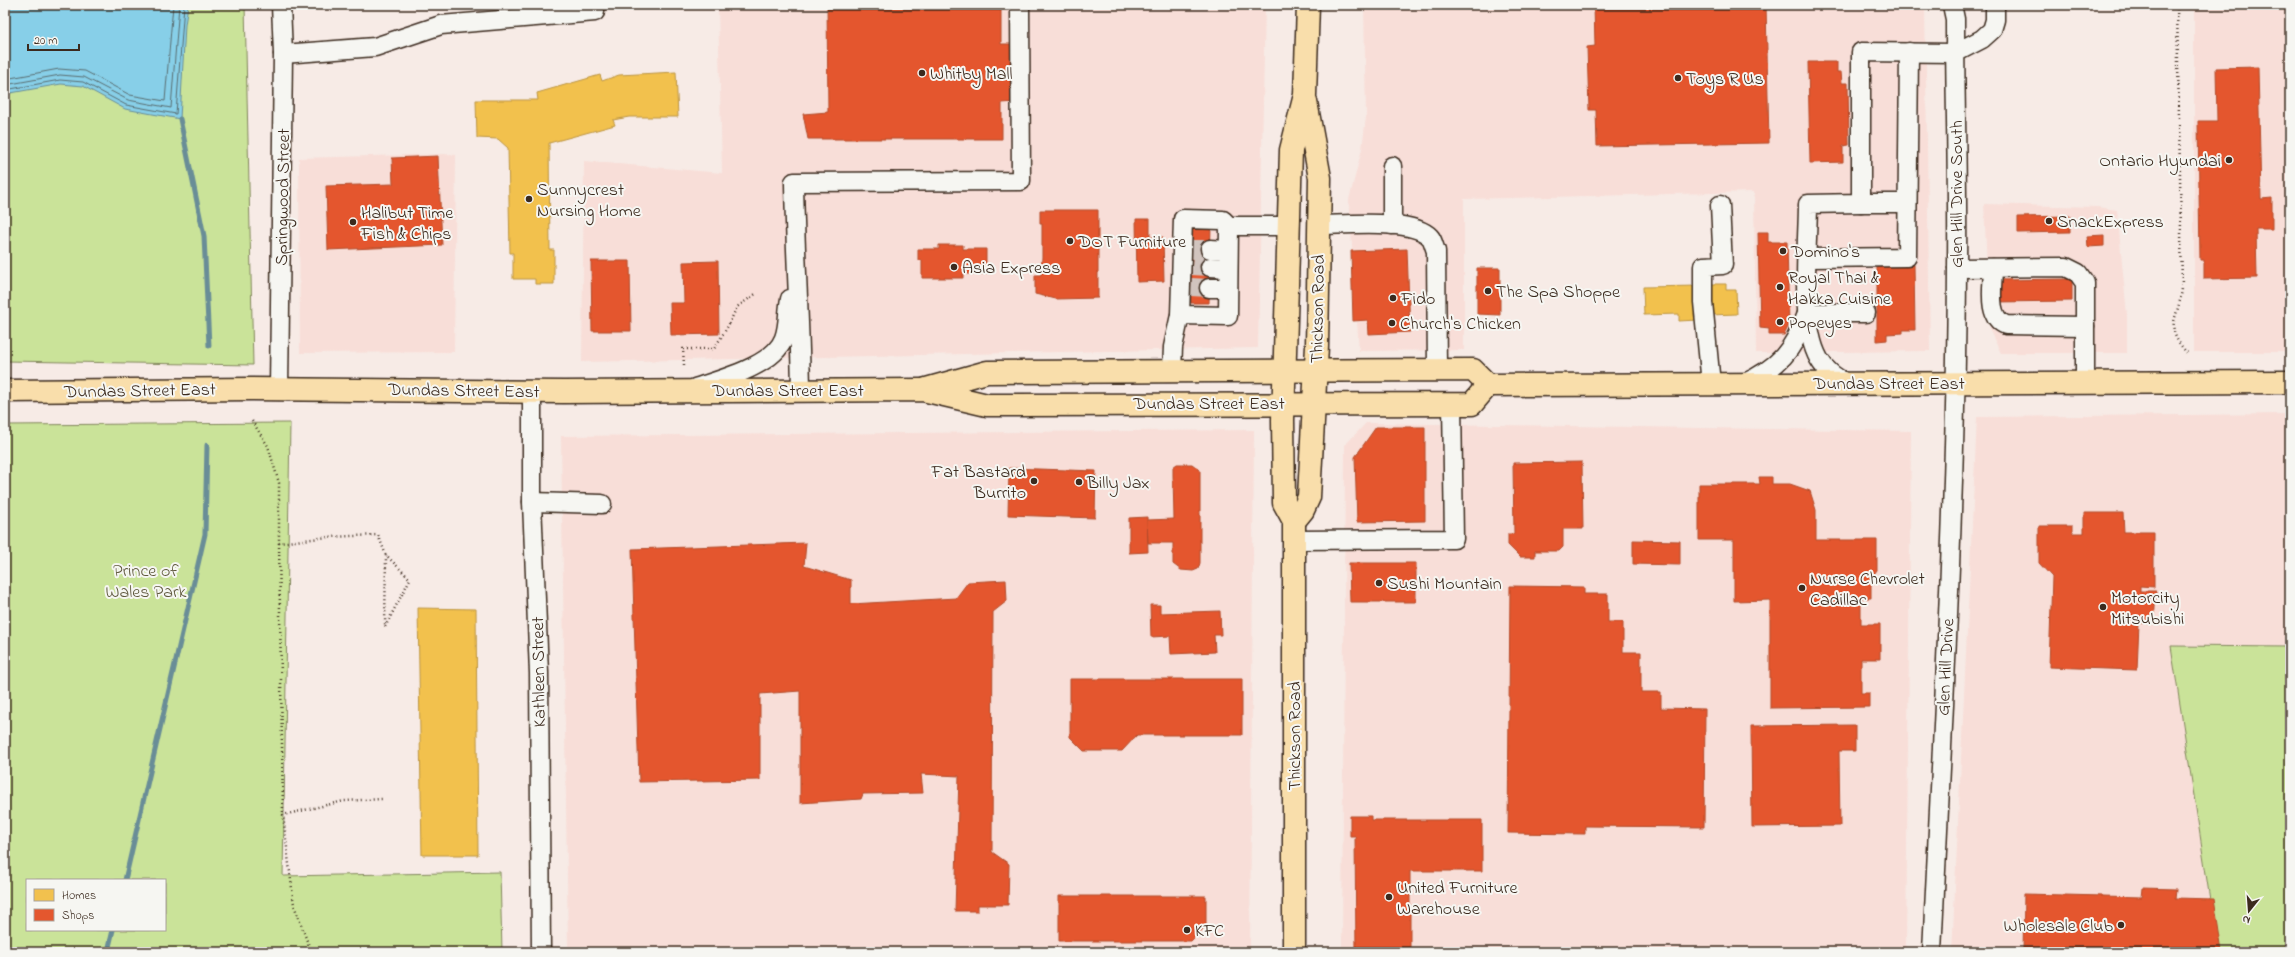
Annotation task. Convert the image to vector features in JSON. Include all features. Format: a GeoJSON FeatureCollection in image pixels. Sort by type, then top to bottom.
{"type":"FeatureCollection","features":[{"type":"Feature","properties":{"kind":"main road","name":"Thickson Road"},"geometry":{"type":"LineString","coordinates":[[1294,530],[1309,498],[1316,371],[1320,178],[1305,94],[1308,5]]}},
{"type":"Feature","properties":{"kind":"main road","name":"Thickson Road"},"geometry":{"type":"LineString","coordinates":[[1294,952],[1294,530],[1284,503],[1284,403],[1291,150],[1305,94]]}},
{"type":"Feature","properties":{"kind":"main road","name":"Dundas Street East"},"geometry":{"type":"LineString","coordinates":[[923,390],[987,372],[1172,370],[1473,370],[1488,385],[1955,382],[2290,382]]}},
{"type":"Feature","properties":{"kind":"main road","name":"Dundas Street East"},"geometry":{"type":"LineString","coordinates":[[5,391],[279,389],[532,391],[923,390],[987,404],[1472,404],[1488,385]]}},
{"type":"Feature","properties":{"kind":"street","name":"Springwood Street"},"geometry":{"type":"LineString","coordinates":[[279,389],[283,54],[281,5]]}},
{"type":"Feature","properties":{"kind":"street"},"geometry":{"type":"LineString","coordinates":[[283,54],[375,46],[442,25],[595,12],[595,5]]}},
{"type":"Feature","properties":{"kind":"street"},"geometry":{"type":"LineString","coordinates":[[801,390],[800,308],[796,277],[794,182],[1021,181],[1020,5]]}},
{"type":"Feature","properties":{"kind":"street","name":"Glen Hill Drive South"},"geometry":{"type":"LineString","coordinates":[[1952,5],[1955,19],[1957,268],[1955,382]]}},
{"type":"Feature","properties":{"kind":"street"},"geometry":{"type":"LineString","coordinates":[[1861,203],[1861,52],[1955,53],[1982,39],[1992,30],[1995,20],[1995,5]]}},
{"type":"Feature","properties":{"kind":"street"},"geometry":{"type":"LineString","coordinates":[[1808,258],[1907,257],[1909,52]]}},
{"type":"Feature","properties":{"kind":"street"},"geometry":{"type":"LineString","coordinates":[[1392,166],[1392,225]]}},
{"type":"Feature","properties":{"kind":"street"},"geometry":{"type":"LineString","coordinates":[[1846,383],[1834,377],[1819,359],[1807,313],[1808,204],[1908,203]]}},
{"type":"Feature","properties":{"kind":"street"},"geometry":{"type":"LineString","coordinates":[[1711,384],[1703,302],[1703,266],[1723,265],[1720,205]]}},
{"type":"Feature","properties":{"kind":"street"},"geometry":{"type":"LineString","coordinates":[[1172,370],[1173,347],[1186,287],[1187,258],[1183,219],[1223,220],[1229,226],[1289,226]]}},
{"type":"Feature","properties":{"kind":"street"},"geometry":{"type":"LineString","coordinates":[[1319,225],[1392,225],[1418,228],[1431,237],[1436,251],[1437,370]]}},
{"type":"Feature","properties":{"kind":"street"},"geometry":{"type":"LineString","coordinates":[[1180,315],[1228,316],[1229,226]]}},
{"type":"Feature","properties":{"kind":"street"},"geometry":{"type":"LineString","coordinates":[[1210,249],[1228,250]]}},
{"type":"Feature","properties":{"kind":"street"},"geometry":{"type":"LineString","coordinates":[[1210,267],[1228,268]]}},
{"type":"Feature","properties":{"kind":"street"},"geometry":{"type":"LineString","coordinates":[[1957,268],[2066,267],[2078,273],[2085,284],[2085,382]]}},
{"type":"Feature","properties":{"kind":"street"},"geometry":{"type":"LineString","coordinates":[[1993,268],[1994,313],[2001,324],[2085,326]]}},
{"type":"Feature","properties":{"kind":"street"},"geometry":{"type":"LineString","coordinates":[[689,391],[739,373],[764,360],[778,349],[787,329],[788,308],[796,277]]}},
{"type":"Feature","properties":{"kind":"street"},"geometry":{"type":"LineString","coordinates":[[1209,288],[1228,288]]}},
{"type":"Feature","properties":{"kind":"street"},"geometry":{"type":"LineString","coordinates":[[1807,313],[1866,313]]}},
{"type":"Feature","properties":{"kind":"street"},"geometry":{"type":"LineString","coordinates":[[1743,384],[1764,374],[1791,350],[1798,338],[1807,313]]}},
{"type":"Feature","properties":{"kind":"street","name":"Glen Hill Drive"},"geometry":{"type":"LineString","coordinates":[[1932,952],[1951,546],[1955,382]]}},
{"type":"Feature","properties":{"kind":"street","name":"Kathleen Street"},"geometry":{"type":"LineString","coordinates":[[532,391],[532,502],[540,673],[541,952]]}},
{"type":"Feature","properties":{"kind":"street"},"geometry":{"type":"LineString","coordinates":[[1294,530],[1454,539],[1452,404]]}},
{"type":"Feature","properties":{"kind":"street"},"geometry":{"type":"LineString","coordinates":[[532,502],[602,504]]}},
{"type":"Feature","properties":{"kind":"path"},"geometry":{"type":"LineString","coordinates":[[2177,5],[2182,288],[2173,329],[2174,337],[2189,355]]}},
{"type":"Feature","properties":{"kind":"path"},"geometry":{"type":"LineString","coordinates":[[684,365],[683,349],[714,349],[728,326],[737,307],[757,293]]}},
{"type":"Feature","properties":{"kind":"path"},"geometry":{"type":"LineString","coordinates":[[252,421],[268,446],[279,483],[283,816],[294,905],[311,952]]}},
{"type":"Feature","properties":{"kind":"path"},"geometry":{"type":"LineString","coordinates":[[279,543],[328,537],[378,535],[386,555],[410,578],[385,627],[384,576],[386,555]]}},
{"type":"Feature","properties":{"kind":"path"},"geometry":{"type":"LineString","coordinates":[[283,816],[344,801],[382,800]]}},
{"type":"Feature","properties":{"kind":"shaded area"},"geometry":{"type":"Polygon","coordinates":[[[718,5],[1265,5],[1258,348],[582,362],[584,161],[722,173],[718,5]]]}},
{"type":"Feature","properties":{"kind":"shaded area"},"geometry":{"type":"Polygon","coordinates":[[[1364,5],[1925,5],[1930,351],[1756,353],[1754,192],[1464,199],[1464,350],[1359,351],[1349,200],[1362,149],[1366,117],[1364,5]]]}},
{"type":"Feature","properties":{"kind":"shaded area"},"geometry":{"type":"Polygon","coordinates":[[[2194,5],[2290,5],[2290,352],[2194,352],[2194,5]]]}},
{"type":"Feature","properties":{"kind":"shaded area"},"geometry":{"type":"Polygon","coordinates":[[[444,154],[456,155],[454,352],[300,353],[299,158],[444,154]]]}},
{"type":"Feature","properties":{"kind":"shaded area"},"geometry":{"type":"Polygon","coordinates":[[[1984,204],[2097,207],[2117,210],[2127,315],[2127,353],[2001,353],[1990,331],[1984,204]]]}},
{"type":"Feature","properties":{"kind":"shaded area"},"geometry":{"type":"Polygon","coordinates":[[[2290,414],[2290,647],[2172,646],[2218,952],[1952,952],[1977,417],[2290,414]]]}},
{"type":"Feature","properties":{"kind":"shaded area"},"geometry":{"type":"Polygon","coordinates":[[[1366,423],[1911,431],[1906,952],[1342,952],[1345,445],[1366,423]]]}},
{"type":"Feature","properties":{"kind":"shaded area"},"geometry":{"type":"Polygon","coordinates":[[[1254,430],[1250,952],[573,952],[568,949],[561,436],[1254,430]]]}},
{"type":"Feature","properties":{"kind":"green space"},"geometry":{"type":"Polygon","coordinates":[[[5,5],[245,5],[253,365],[5,361],[5,5]]]}},
{"type":"Feature","properties":{"kind":"green space","name":"Prince of Wales Park"},"geometry":{"type":"Polygon","coordinates":[[[290,423],[283,876],[500,872],[502,952],[5,952],[5,425],[290,423]]]}},
{"type":"Feature","properties":{"kind":"green space"},"geometry":{"type":"Polygon","coordinates":[[[2171,646],[2290,647],[2290,952],[2218,952],[2171,646]]]}},
{"type":"Feature","properties":{"kind":"water"},"geometry":{"type":"Polygon","coordinates":[[[5,5],[188,5],[185,25],[180,119],[125,109],[83,86],[61,84],[5,94],[5,5]]]}},
{"type":"Feature","properties":{"kind":"building: Homes","name":"Sunnycrest Nursing Home"},"geometry":{"type":"Polygon","coordinates":[[[676,72],[678,117],[629,117],[613,120],[615,125],[549,143],[550,250],[554,250],[554,284],[535,284],[535,279],[513,279],[513,253],[510,253],[508,148],[498,139],[477,138],[476,100],[538,100],[537,93],[600,75],[602,81],[619,75],[676,72]]]}},
{"type":"Feature","properties":{"kind":"building: Homes"},"geometry":{"type":"Polygon","coordinates":[[[1710,284],[1726,284],[1726,290],[1736,290],[1737,314],[1710,315],[1710,284]]]}},
{"type":"Feature","properties":{"kind":"building: Homes"},"geometry":{"type":"Polygon","coordinates":[[[1697,286],[1698,320],[1679,321],[1679,314],[1644,315],[1643,287],[1697,286]]]}},
{"type":"Feature","properties":{"kind":"building: Homes"},"geometry":{"type":"Polygon","coordinates":[[[418,608],[476,609],[478,855],[422,855],[418,608]]]}},
{"type":"Feature","properties":{"kind":"building: Shops","name":"Whitby Mall"},"geometry":{"type":"Polygon","coordinates":[[[827,5],[1001,5],[1001,44],[1016,44],[1017,102],[1002,103],[1002,139],[808,139],[803,114],[828,112],[827,5]]]}},
{"type":"Feature","properties":{"kind":"building: Shops","name":"Toys R Us"},"geometry":{"type":"Polygon","coordinates":[[[1766,5],[1769,143],[1597,146],[1596,110],[1589,110],[1587,47],[1595,46],[1594,6],[1766,5]]]}},
{"type":"Feature","properties":{"kind":"building: Shops"},"geometry":{"type":"Polygon","coordinates":[[[1808,62],[1837,62],[1837,72],[1841,72],[1842,83],[1848,83],[1849,145],[1843,146],[1843,162],[1810,163],[1808,62]]]}},
{"type":"Feature","properties":{"kind":"building: Shops","name":"Ontario Hyundai"},"geometry":{"type":"Polygon","coordinates":[[[2258,67],[2261,199],[2272,198],[2272,229],[2256,229],[2257,278],[2204,279],[2204,260],[2200,260],[2198,121],[2217,121],[2216,68],[2258,67]]]}},
{"type":"Feature","properties":{"kind":"building: Shops"},"geometry":{"type":"Polygon","coordinates":[[[438,156],[442,245],[328,250],[326,186],[393,184],[392,158],[438,156]]]}},
{"type":"Feature","properties":{"kind":"building: Shops","name":"DOT Furniture"},"geometry":{"type":"Polygon","coordinates":[[[1040,210],[1098,210],[1098,298],[1056,299],[1035,294],[1035,275],[1041,275],[1042,224],[1040,224],[1040,210]]]}},
{"type":"Feature","properties":{"kind":"building: Shops"},"geometry":{"type":"Polygon","coordinates":[[[2070,216],[2070,232],[2018,233],[2018,217],[2070,216]]]}},
{"type":"Feature","properties":{"kind":"building: Shops"},"geometry":{"type":"Polygon","coordinates":[[[1136,219],[1150,219],[1150,237],[1163,237],[1164,281],[1137,282],[1136,219]]]}},
{"type":"Feature","properties":{"kind":"building: Shops"},"geometry":{"type":"Polygon","coordinates":[[[1192,226],[1211,227],[1209,303],[1191,303],[1192,226]]]}},
{"type":"Feature","properties":{"kind":"building: Shops"},"geometry":{"type":"Polygon","coordinates":[[[1758,232],[1768,232],[1768,242],[1787,242],[1789,325],[1784,335],[1769,335],[1769,329],[1760,328],[1758,232]]]}},
{"type":"Feature","properties":{"kind":"building: Shops"},"geometry":{"type":"Polygon","coordinates":[[[2104,235],[2104,246],[2088,247],[2087,236],[2104,235]]]}},
{"type":"Feature","properties":{"kind":"building: Shops","name":"Asia Express"},"geometry":{"type":"Polygon","coordinates":[[[939,245],[963,245],[963,249],[986,249],[986,274],[963,274],[963,278],[922,278],[922,260],[918,260],[918,249],[939,249],[939,245]]]}},
{"type":"Feature","properties":{"kind":"building: Shops"},"geometry":{"type":"Polygon","coordinates":[[[1407,249],[1410,332],[1369,334],[1368,320],[1353,321],[1351,251],[1407,249]]]}},
{"type":"Feature","properties":{"kind":"building: Shops"},"geometry":{"type":"Polygon","coordinates":[[[591,261],[630,261],[631,331],[592,331],[591,261]]]}},
{"type":"Feature","properties":{"kind":"building: Shops"},"geometry":{"type":"Polygon","coordinates":[[[718,261],[719,334],[671,335],[670,303],[684,303],[683,262],[718,261]]]}},
{"type":"Feature","properties":{"kind":"building: Shops"},"geometry":{"type":"Polygon","coordinates":[[[1877,265],[1914,265],[1915,330],[1903,330],[1903,333],[1887,334],[1887,340],[1877,341],[1877,265]]]}},
{"type":"Feature","properties":{"kind":"building: Shops","name":"The Spa Shoppe"},"geometry":{"type":"Polygon","coordinates":[[[1477,268],[1500,268],[1500,315],[1477,314],[1477,268]]]}},
{"type":"Feature","properties":{"kind":"building: Shops"},"geometry":{"type":"Polygon","coordinates":[[[2072,279],[2072,301],[1996,302],[1995,280],[2072,279]]]}},
{"type":"Feature","properties":{"kind":"building: Shops"},"geometry":{"type":"Polygon","coordinates":[[[1376,427],[1425,427],[1425,521],[1357,522],[1355,457],[1376,427]]]}},
{"type":"Feature","properties":{"kind":"building: Shops"},"geometry":{"type":"Polygon","coordinates":[[[1582,462],[1583,529],[1563,529],[1563,547],[1559,551],[1535,551],[1535,557],[1520,557],[1508,545],[1508,534],[1514,534],[1513,463],[1582,462]]]}},
{"type":"Feature","properties":{"kind":"building: Shops"},"geometry":{"type":"Polygon","coordinates":[[[1177,464],[1192,464],[1200,470],[1200,563],[1198,569],[1193,571],[1181,570],[1173,564],[1173,543],[1148,543],[1147,520],[1174,519],[1173,467],[1177,464]]]}},
{"type":"Feature","properties":{"kind":"building: Shops"},"geometry":{"type":"Polygon","coordinates":[[[1009,468],[1096,471],[1095,518],[1008,515],[1009,468]]]}},
{"type":"Feature","properties":{"kind":"building: Shops","name":"Nurse Chevrolet Cadillac"},"geometry":{"type":"Polygon","coordinates":[[[1759,477],[1772,477],[1772,484],[1790,484],[1810,491],[1816,510],[1816,540],[1877,540],[1877,570],[1871,578],[1871,598],[1861,598],[1861,624],[1880,624],[1880,659],[1861,659],[1861,693],[1869,693],[1869,707],[1770,708],[1770,600],[1734,601],[1734,540],[1699,540],[1699,484],[1760,484],[1759,477]]]}},
{"type":"Feature","properties":{"kind":"building: Shops","name":"Motorcity Mitsubishi"},"geometry":{"type":"Polygon","coordinates":[[[2084,513],[2123,513],[2124,532],[2154,532],[2154,587],[2140,586],[2140,591],[2156,591],[2154,624],[2139,623],[2137,670],[2049,667],[2052,577],[2039,563],[2039,526],[2072,526],[2072,533],[2084,533],[2084,513]]]}},
{"type":"Feature","properties":{"kind":"building: Shops"},"geometry":{"type":"Polygon","coordinates":[[[1147,517],[1148,552],[1129,553],[1129,518],[1147,517]]]}},
{"type":"Feature","properties":{"kind":"building: Shops"},"geometry":{"type":"Polygon","coordinates":[[[1633,540],[1680,541],[1680,565],[1633,564],[1633,540]]]}},
{"type":"Feature","properties":{"kind":"building: Shops"},"geometry":{"type":"Polygon","coordinates":[[[806,543],[804,566],[851,580],[851,604],[956,598],[968,582],[1006,580],[1007,601],[993,612],[992,852],[1009,864],[1008,905],[978,905],[978,911],[955,911],[959,776],[921,774],[923,793],[863,794],[861,799],[800,803],[800,691],[760,694],[760,780],[639,782],[632,549],[806,543]]]}},
{"type":"Feature","properties":{"kind":"building: Shops"},"geometry":{"type":"Polygon","coordinates":[[[1349,563],[1416,563],[1416,602],[1350,602],[1349,563]]]}},
{"type":"Feature","properties":{"kind":"building: Shops"},"geometry":{"type":"Polygon","coordinates":[[[1510,586],[1584,587],[1584,594],[1608,594],[1608,622],[1623,622],[1623,652],[1641,652],[1641,692],[1661,692],[1661,708],[1705,709],[1704,827],[1585,826],[1585,834],[1508,833],[1510,586]]]}},
{"type":"Feature","properties":{"kind":"building: Shops"},"geometry":{"type":"Polygon","coordinates":[[[1150,605],[1160,605],[1160,613],[1220,611],[1221,635],[1214,635],[1215,652],[1171,654],[1170,636],[1151,637],[1150,605]]]}},
{"type":"Feature","properties":{"kind":"building: Shops"},"geometry":{"type":"Polygon","coordinates":[[[1070,679],[1242,679],[1242,735],[1137,735],[1122,751],[1084,751],[1070,737],[1070,679]]]}},
{"type":"Feature","properties":{"kind":"building: Shops"},"geometry":{"type":"Polygon","coordinates":[[[1855,725],[1855,751],[1839,751],[1840,826],[1752,827],[1751,726],[1855,725]]]}},
{"type":"Feature","properties":{"kind":"building: Shops"},"geometry":{"type":"Polygon","coordinates":[[[1350,816],[1371,816],[1371,820],[1482,820],[1482,871],[1410,871],[1410,952],[1356,952],[1355,836],[1350,836],[1350,816]]]}},
{"type":"Feature","properties":{"kind":"building: Shops","name":"Wholesale Club"},"geometry":{"type":"Polygon","coordinates":[[[2143,888],[2176,889],[2175,898],[2214,899],[2222,952],[2023,952],[2024,894],[2142,897],[2143,888]]]}},
{"type":"Feature","properties":{"kind":"building: Shops"},"geometry":{"type":"Polygon","coordinates":[[[1059,896],[1206,896],[1206,926],[1191,941],[1059,941],[1059,896]]]}},
{"type":"Feature","properties":{"kind":"waterway"},"geometry":{"type":"LineString","coordinates":[[180,119],[204,236],[209,346]]}},
{"type":"Feature","properties":{"kind":"waterway"},"geometry":{"type":"LineString","coordinates":[[125,879],[205,534],[207,445]]}},
{"type":"Feature","properties":{"kind":"waterway"},"geometry":{"type":"LineString","coordinates":[[108,951],[113,931]]}},
{"type":"Feature","properties":{"kind":"tunnel"},"geometry":{"type":"LineString","coordinates":[[1192,249],[1210,249]]}},
{"type":"Feature","properties":{"kind":"tunnel"},"geometry":{"type":"LineString","coordinates":[[1192,266],[1210,267]]}},
{"type":"Feature","properties":{"kind":"tunnel"},"geometry":{"type":"LineString","coordinates":[[1191,287],[1209,288]]}},
{"type":"Feature","properties":{"kind":"place","name":"Whitby Mall"},"geometry":{"type":"Point","coordinates":[922,73]}},
{"type":"Feature","properties":{"kind":"place","name":"Toys R Us"},"geometry":{"type":"Point","coordinates":[1678,78]}},
{"type":"Feature","properties":{"kind":"place","name":"Ontario Hyundai"},"geometry":{"type":"Point","coordinates":[2229,160]}},
{"type":"Feature","properties":{"kind":"place","name":"Sunnycrest Nursing Home"},"geometry":{"type":"Point","coordinates":[529,199]}},
{"type":"Feature","properties":{"kind":"place","name":"SnackExpress"},"geometry":{"type":"Point","coordinates":[2049,221]}},
{"type":"Feature","properties":{"kind":"place","name":"Halibut Time Fish & Chips"},"geometry":{"type":"Point","coordinates":[353,222]}},
{"type":"Feature","properties":{"kind":"place","name":"DOT Furniture"},"geometry":{"type":"Point","coordinates":[1070,241]}},
{"type":"Feature","properties":{"kind":"place","name":"Domino's"},"geometry":{"type":"Point","coordinates":[1783,251]}},
{"type":"Feature","properties":{"kind":"place","name":"Asia Express"},"geometry":{"type":"Point","coordinates":[954,267]}},
{"type":"Feature","properties":{"kind":"place","name":"Royal Thai & Hakka Cuisine"},"geometry":{"type":"Point","coordinates":[1780,287]}},
{"type":"Feature","properties":{"kind":"place","name":"The Spa Shoppe"},"geometry":{"type":"Point","coordinates":[1488,291]}},
{"type":"Feature","properties":{"kind":"place","name":"Fido"},"geometry":{"type":"Point","coordinates":[1393,298]}},
{"type":"Feature","properties":{"kind":"place","name":"Popeyes"},"geometry":{"type":"Point","coordinates":[1780,322]}},
{"type":"Feature","properties":{"kind":"place","name":"Church's Chicken"},"geometry":{"type":"Point","coordinates":[1392,323]}},
{"type":"Feature","properties":{"kind":"place","name":"Fat Bastard Burrito"},"geometry":{"type":"Point","coordinates":[1034,481]}},
{"type":"Feature","properties":{"kind":"place","name":"Billy Jax"},"geometry":{"type":"Point","coordinates":[1079,482]}},
{"type":"Feature","properties":{"kind":"place","name":"Sushi Mountain"},"geometry":{"type":"Point","coordinates":[1379,583]}},
{"type":"Feature","properties":{"kind":"place","name":"Nurse Chevrolet Cadillac"},"geometry":{"type":"Point","coordinates":[1802,588]}},
{"type":"Feature","properties":{"kind":"place","name":"Motorcity Mitsubishi"},"geometry":{"type":"Point","coordinates":[2103,607]}},
{"type":"Feature","properties":{"kind":"place","name":"United Furniture Warehouse"},"geometry":{"type":"Point","coordinates":[1389,897]}},
{"type":"Feature","properties":{"kind":"place","name":"Wholesale Club"},"geometry":{"type":"Point","coordinates":[2121,925]}},
{"type":"Feature","properties":{"kind":"place","name":"KFC"},"geometry":{"type":"Point","coordinates":[1187,930]}}]}
